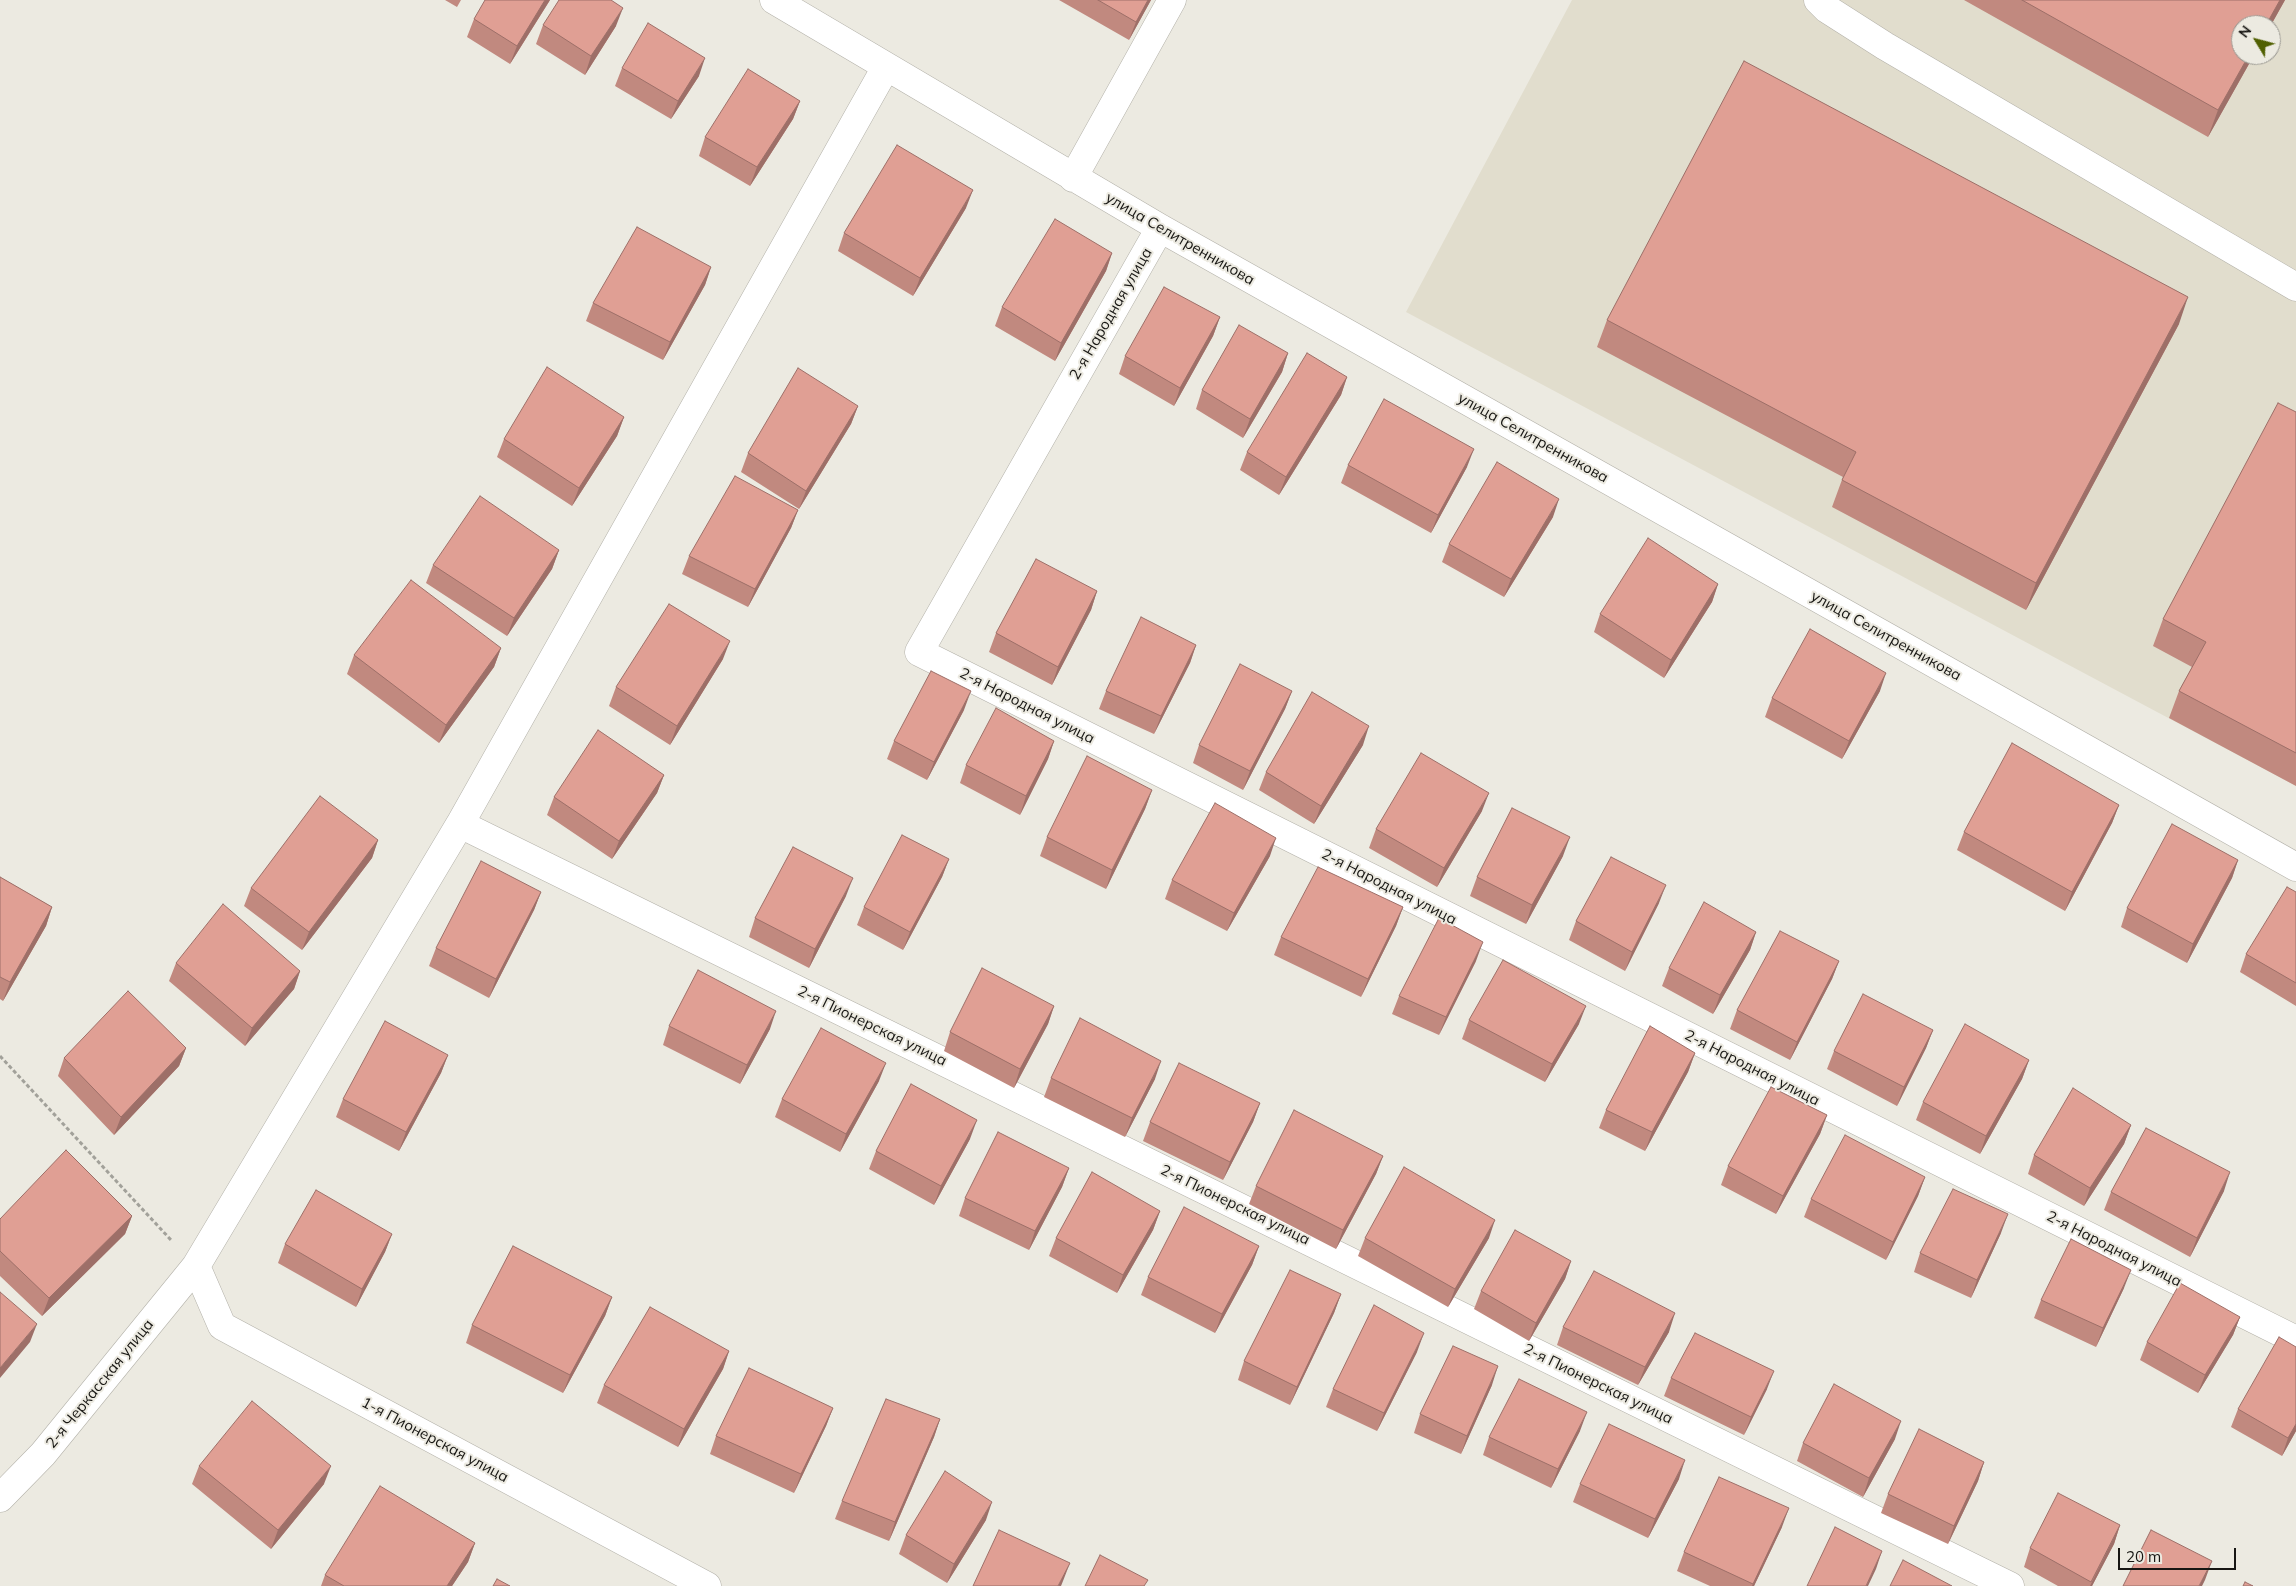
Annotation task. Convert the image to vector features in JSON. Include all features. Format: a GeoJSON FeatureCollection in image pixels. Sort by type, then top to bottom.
{"type":"FeatureCollection","features":[{"type":"Feature","properties":{"kind":"street","name":"улица Селитренникова"},"geometry":{"type":"LineString","coordinates":[[774,0],[1160,228],[2296,867]]}},
{"type":"Feature","properties":{"kind":"street"},"geometry":{"type":"LineString","coordinates":[[1073,178],[1172,0]]}},
{"type":"Feature","properties":{"kind":"street"},"geometry":{"type":"LineString","coordinates":[[1818,0],[1827,9],[1885,46],[2296,287]]}},
{"type":"Feature","properties":{"kind":"street","name":"2-я Черкасская улица"},"geometry":{"type":"LineString","coordinates":[[0,1498],[43,1454],[196,1266],[460,824],[886,66]]}},
{"type":"Feature","properties":{"kind":"street","name":"2-я Народная улица"},"geometry":{"type":"LineString","coordinates":[[1160,228],[919,652],[2296,1340]]}},
{"type":"Feature","properties":{"kind":"street","name":"2-я Пионерская улица"},"geometry":{"type":"LineString","coordinates":[[460,824],[2010,1586]]}},
{"type":"Feature","properties":{"kind":"street","name":"1-я Пионерская улица"},"geometry":{"type":"LineString","coordinates":[[196,1266],[222,1326],[707,1586]]}},
{"type":"Feature","properties":{"kind":"path"},"geometry":{"type":"LineString","coordinates":[[0,1056],[196,1266]]}},
{"type":"Feature","properties":{"kind":"shaded area"},"geometry":{"type":"Polygon","coordinates":[[[1572,0],[2296,0],[2296,786],[1406,312],[1572,0]]]}},
{"type":"Feature","properties":{"kind":"building"},"geometry":{"type":"Polygon","coordinates":[[[485,0],[545,0],[517,46],[474,19],[485,0]]]}},
{"type":"Feature","properties":{"kind":"building"},"geometry":{"type":"Polygon","coordinates":[[[559,0],[611,0],[623,8],[591,56],[543,25],[559,0]]]}},
{"type":"Feature","properties":{"kind":"building"},"geometry":{"type":"Polygon","coordinates":[[[1098,0],[1148,0],[1136,22],[1098,0]]]}},
{"type":"Feature","properties":{"kind":"building"},"geometry":{"type":"Polygon","coordinates":[[[2022,0],[2280,0],[2272,15],[2231,15],[2231,65],[2243,65],[2218,110],[2022,0]]]}},
{"type":"Feature","properties":{"kind":"building"},"geometry":{"type":"Polygon","coordinates":[[[648,23],[705,58],[678,101],[622,68],[648,23]]]}},
{"type":"Feature","properties":{"kind":"building"},"geometry":{"type":"Polygon","coordinates":[[[1744,61],[2188,297],[2036,583],[1842,480],[1856,452],[1607,320],[1744,61]]]}},
{"type":"Feature","properties":{"kind":"building"},"geometry":{"type":"Polygon","coordinates":[[[748,69],[800,101],[757,167],[705,137],[748,69]]]}},
{"type":"Feature","properties":{"kind":"building"},"geometry":{"type":"Polygon","coordinates":[[[897,145],[973,190],[920,278],[844,233],[897,145]]]}},
{"type":"Feature","properties":{"kind":"building"},"geometry":{"type":"Polygon","coordinates":[[[1055,219],[1112,253],[1061,343],[1002,307],[1055,219]]]}},
{"type":"Feature","properties":{"kind":"building"},"geometry":{"type":"Polygon","coordinates":[[[637,227],[711,267],[670,342],[593,303],[637,227]]]}},
{"type":"Feature","properties":{"kind":"building"},"geometry":{"type":"Polygon","coordinates":[[[1164,287],[1220,317],[1180,388],[1125,356],[1164,287]]]}},
{"type":"Feature","properties":{"kind":"building"},"geometry":{"type":"Polygon","coordinates":[[[1239,325],[1288,353],[1250,419],[1202,390],[1239,325]]]}},
{"type":"Feature","properties":{"kind":"building"},"geometry":{"type":"Polygon","coordinates":[[[1307,353],[1347,377],[1286,477],[1247,452],[1307,353]]]}},
{"type":"Feature","properties":{"kind":"building"},"geometry":{"type":"Polygon","coordinates":[[[547,367],[624,417],[579,488],[504,439],[547,367]]]}},
{"type":"Feature","properties":{"kind":"building"},"geometry":{"type":"Polygon","coordinates":[[[798,368],[858,406],[806,491],[748,453],[798,368]]]}},
{"type":"Feature","properties":{"kind":"building"},"geometry":{"type":"Polygon","coordinates":[[[1384,399],[1474,449],[1438,515],[1348,465],[1384,399]]]}},
{"type":"Feature","properties":{"kind":"building"},"geometry":{"type":"Polygon","coordinates":[[[2278,403],[2296,412],[2296,753],[2179,691],[2206,642],[2163,619],[2278,403]]]}},
{"type":"Feature","properties":{"kind":"building"},"geometry":{"type":"Polygon","coordinates":[[[1497,462],[1559,499],[1511,579],[1449,544],[1497,462]]]}},
{"type":"Feature","properties":{"kind":"building"},"geometry":{"type":"Polygon","coordinates":[[[735,476],[798,510],[755,589],[689,556],[735,476]]]}},
{"type":"Feature","properties":{"kind":"building"},"geometry":{"type":"Polygon","coordinates":[[[480,496],[559,550],[514,618],[433,565],[480,496]]]}},
{"type":"Feature","properties":{"kind":"building"},"geometry":{"type":"Polygon","coordinates":[[[1648,538],[1718,584],[1671,660],[1600,614],[1648,538]]]}},
{"type":"Feature","properties":{"kind":"building"},"geometry":{"type":"Polygon","coordinates":[[[1036,559],[1097,591],[1058,667],[996,633],[1036,559]]]}},
{"type":"Feature","properties":{"kind":"building"},"geometry":{"type":"Polygon","coordinates":[[[411,580],[501,648],[446,725],[354,655],[411,580]]]}},
{"type":"Feature","properties":{"kind":"building"},"geometry":{"type":"Polygon","coordinates":[[[669,604],[730,641],[677,726],[616,687],[669,604]]]}},
{"type":"Feature","properties":{"kind":"building"},"geometry":{"type":"Polygon","coordinates":[[[1141,617],[1196,645],[1161,716],[1106,691],[1141,617]]]}},
{"type":"Feature","properties":{"kind":"building"},"geometry":{"type":"Polygon","coordinates":[[[1810,629],[1886,673],[1849,741],[1772,698],[1810,629]]]}},
{"type":"Feature","properties":{"kind":"building"},"geometry":{"type":"Polygon","coordinates":[[[1240,664],[1292,691],[1250,771],[1199,745],[1240,664]]]}},
{"type":"Feature","properties":{"kind":"building"},"geometry":{"type":"Polygon","coordinates":[[[931,671],[971,691],[934,762],[894,741],[931,671]]]}},
{"type":"Feature","properties":{"kind":"building"},"geometry":{"type":"Polygon","coordinates":[[[1312,692],[1369,726],[1321,806],[1266,772],[1312,692]]]}},
{"type":"Feature","properties":{"kind":"building"},"geometry":{"type":"Polygon","coordinates":[[[996,708],[1054,741],[1026,796],[966,765],[996,708]]]}},
{"type":"Feature","properties":{"kind":"building"},"geometry":{"type":"Polygon","coordinates":[[[598,730],[664,775],[619,841],[554,797],[598,730]]]}},
{"type":"Feature","properties":{"kind":"building"},"geometry":{"type":"Polygon","coordinates":[[[2012,743],[2119,805],[2072,892],[1964,832],[2012,743]]]}},
{"type":"Feature","properties":{"kind":"building"},"geometry":{"type":"Polygon","coordinates":[[[1421,753],[1489,793],[1444,868],[1376,829],[1421,753]]]}},
{"type":"Feature","properties":{"kind":"building"},"geometry":{"type":"Polygon","coordinates":[[[1087,756],[1152,790],[1112,870],[1047,837],[1087,756]]]}},
{"type":"Feature","properties":{"kind":"building"},"geometry":{"type":"Polygon","coordinates":[[[320,796],[378,840],[309,932],[251,888],[320,796]]]}},
{"type":"Feature","properties":{"kind":"building"},"geometry":{"type":"Polygon","coordinates":[[[1215,803],[1276,838],[1234,913],[1172,880],[1215,803]]]}},
{"type":"Feature","properties":{"kind":"building"},"geometry":{"type":"Polygon","coordinates":[[[1512,808],[1570,837],[1532,905],[1477,877],[1512,808]]]}},
{"type":"Feature","properties":{"kind":"building"},"geometry":{"type":"Polygon","coordinates":[[[2172,824],[2238,860],[2193,944],[2127,908],[2172,824]]]}},
{"type":"Feature","properties":{"kind":"building"},"geometry":{"type":"Polygon","coordinates":[[[902,835],[949,859],[910,932],[864,907],[902,835]]]}},
{"type":"Feature","properties":{"kind":"building"},"geometry":{"type":"Polygon","coordinates":[[[793,847],[853,878],[815,949],[755,918],[793,847]]]}},
{"type":"Feature","properties":{"kind":"building"},"geometry":{"type":"Polygon","coordinates":[[[1611,857],[1666,885],[1632,952],[1576,921],[1611,857]]]}},
{"type":"Feature","properties":{"kind":"building"},"geometry":{"type":"Polygon","coordinates":[[[481,861],[541,892],[496,979],[436,948],[481,861]]]}},
{"type":"Feature","properties":{"kind":"building"},"geometry":{"type":"Polygon","coordinates":[[[1318,867],[1403,907],[1368,979],[1281,937],[1318,867]]]}},
{"type":"Feature","properties":{"kind":"building"},"geometry":{"type":"Polygon","coordinates":[[[0,877],[52,907],[10,982],[0,977],[0,877]]]}},
{"type":"Feature","properties":{"kind":"building"},"geometry":{"type":"Polygon","coordinates":[[[2287,887],[2296,892],[2296,983],[2246,954],[2287,887]]]}},
{"type":"Feature","properties":{"kind":"building"},"geometry":{"type":"Polygon","coordinates":[[[1704,902],[1756,932],[1720,995],[1669,968],[1704,902]]]}},
{"type":"Feature","properties":{"kind":"building"},"geometry":{"type":"Polygon","coordinates":[[[223,904],[300,971],[252,1028],[176,963],[223,904]]]}},
{"type":"Feature","properties":{"kind":"building"},"geometry":{"type":"Polygon","coordinates":[[[1439,918],[1483,942],[1446,1017],[1399,996],[1439,918]]]}},
{"type":"Feature","properties":{"kind":"building"},"geometry":{"type":"Polygon","coordinates":[[[1780,931],[1839,961],[1797,1042],[1737,1010],[1780,931]]]}},
{"type":"Feature","properties":{"kind":"building"},"geometry":{"type":"Polygon","coordinates":[[[1503,960],[1586,1006],[1552,1064],[1469,1020],[1503,960]]]}},
{"type":"Feature","properties":{"kind":"building"},"geometry":{"type":"Polygon","coordinates":[[[982,968],[1054,1006],[1020,1069],[950,1032],[982,968]]]}},
{"type":"Feature","properties":{"kind":"building"},"geometry":{"type":"Polygon","coordinates":[[[698,970],[776,1011],[747,1065],[669,1026],[698,970]]]}},
{"type":"Feature","properties":{"kind":"building"},"geometry":{"type":"Polygon","coordinates":[[[128,991],[186,1048],[121,1117],[64,1058],[128,991]]]}},
{"type":"Feature","properties":{"kind":"building"},"geometry":{"type":"Polygon","coordinates":[[[1863,994],[1933,1030],[1904,1087],[1834,1051],[1863,994]]]}},
{"type":"Feature","properties":{"kind":"building"},"geometry":{"type":"Polygon","coordinates":[[[1080,1018],[1161,1061],[1132,1118],[1051,1078],[1080,1018]]]}},
{"type":"Feature","properties":{"kind":"building"},"geometry":{"type":"Polygon","coordinates":[[[385,1021],[448,1055],[406,1132],[343,1099],[385,1021]]]}},
{"type":"Feature","properties":{"kind":"building"},"geometry":{"type":"Polygon","coordinates":[[[1965,1024],[2029,1060],[1986,1136],[1923,1102],[1965,1024]]]}},
{"type":"Feature","properties":{"kind":"building"},"geometry":{"type":"Polygon","coordinates":[[[1650,1026],[1695,1053],[1652,1132],[1606,1110],[1650,1026]]]}},
{"type":"Feature","properties":{"kind":"building"},"geometry":{"type":"Polygon","coordinates":[[[821,1028],[886,1063],[846,1134],[782,1099],[821,1028]]]}},
{"type":"Feature","properties":{"kind":"building"},"geometry":{"type":"Polygon","coordinates":[[[1179,1063],[1260,1103],[1230,1162],[1150,1122],[1179,1063]]]}},
{"type":"Feature","properties":{"kind":"building"},"geometry":{"type":"Polygon","coordinates":[[[911,1084],[977,1120],[941,1186],[876,1151],[911,1084]]]}},
{"type":"Feature","properties":{"kind":"building"},"geometry":{"type":"Polygon","coordinates":[[[1771,1087],[1827,1115],[1783,1196],[1728,1166],[1771,1087]]]}},
{"type":"Feature","properties":{"kind":"building"},"geometry":{"type":"Polygon","coordinates":[[[2073,1088],[2131,1125],[2090,1188],[2034,1155],[2073,1088]]]}},
{"type":"Feature","properties":{"kind":"building"},"geometry":{"type":"Polygon","coordinates":[[[1294,1110],[1383,1156],[1343,1230],[1256,1186],[1294,1110]]]}},
{"type":"Feature","properties":{"kind":"building"},"geometry":{"type":"Polygon","coordinates":[[[2146,1128],[2230,1172],[2197,1238],[2111,1192],[2146,1128]]]}},
{"type":"Feature","properties":{"kind":"building"},"geometry":{"type":"Polygon","coordinates":[[[998,1132],[1069,1168],[1035,1231],[965,1198],[998,1132]]]}},
{"type":"Feature","properties":{"kind":"building"},"geometry":{"type":"Polygon","coordinates":[[[1845,1135],[1925,1177],[1893,1242],[1811,1199],[1845,1135]]]}},
{"type":"Feature","properties":{"kind":"building"},"geometry":{"type":"Polygon","coordinates":[[[66,1150],[132,1216],[49,1298],[0,1251],[0,1219],[66,1150]]]}},
{"type":"Feature","properties":{"kind":"building"},"geometry":{"type":"Polygon","coordinates":[[[1404,1167],[1495,1220],[1455,1289],[1365,1238],[1404,1167]]]}},
{"type":"Feature","properties":{"kind":"building"},"geometry":{"type":"Polygon","coordinates":[[[1092,1172],[1160,1211],[1123,1275],[1056,1238],[1092,1172]]]}},
{"type":"Feature","properties":{"kind":"building"},"geometry":{"type":"Polygon","coordinates":[[[1953,1189],[2008,1214],[1977,1280],[1920,1253],[1953,1189]]]}},
{"type":"Feature","properties":{"kind":"building"},"geometry":{"type":"Polygon","coordinates":[[[316,1190],[392,1234],[362,1289],[285,1244],[316,1190]]]}},
{"type":"Feature","properties":{"kind":"building"},"geometry":{"type":"Polygon","coordinates":[[[1184,1207],[1259,1246],[1222,1314],[1148,1277],[1184,1207]]]}},
{"type":"Feature","properties":{"kind":"building"},"geometry":{"type":"Polygon","coordinates":[[[1515,1230],[1571,1261],[1536,1323],[1481,1291],[1515,1230]]]}},
{"type":"Feature","properties":{"kind":"building"},"geometry":{"type":"Polygon","coordinates":[[[2071,1239],[2131,1270],[2103,1328],[2041,1300],[2071,1239]]]}},
{"type":"Feature","properties":{"kind":"building"},"geometry":{"type":"Polygon","coordinates":[[[513,1246],[612,1297],[570,1375],[472,1325],[513,1246]]]}},
{"type":"Feature","properties":{"kind":"building"},"geometry":{"type":"Polygon","coordinates":[[[1290,1270],[1341,1294],[1297,1387],[1244,1361],[1290,1270]]]}},
{"type":"Feature","properties":{"kind":"building"},"geometry":{"type":"Polygon","coordinates":[[[1594,1271],[1675,1313],[1645,1367],[1563,1327],[1594,1271]]]}},
{"type":"Feature","properties":{"kind":"building"},"geometry":{"type":"Polygon","coordinates":[[[2180,1283],[2240,1317],[2205,1375],[2147,1342],[2180,1283]]]}},
{"type":"Feature","properties":{"kind":"building"},"geometry":{"type":"Polygon","coordinates":[[[0,1292],[37,1324],[0,1368],[0,1292]]]}},
{"type":"Feature","properties":{"kind":"building"},"geometry":{"type":"Polygon","coordinates":[[[1374,1305],[1424,1333],[1384,1413],[1333,1389],[1374,1305]]]}},
{"type":"Feature","properties":{"kind":"building"},"geometry":{"type":"Polygon","coordinates":[[[650,1307],[729,1351],[684,1429],[604,1385],[650,1307]]]}},
{"type":"Feature","properties":{"kind":"building"},"geometry":{"type":"Polygon","coordinates":[[[1695,1333],[1774,1371],[1751,1417],[1671,1378],[1695,1333]]]}},
{"type":"Feature","properties":{"kind":"building"},"geometry":{"type":"Polygon","coordinates":[[[2279,1337],[2296,1347],[2296,1424],[2288,1438],[2238,1409],[2279,1337]]]}},
{"type":"Feature","properties":{"kind":"building"},"geometry":{"type":"Polygon","coordinates":[[[1453,1346],[1498,1366],[1467,1436],[1420,1414],[1453,1346]]]}},
{"type":"Feature","properties":{"kind":"building"},"geometry":{"type":"Polygon","coordinates":[[[749,1368],[833,1408],[801,1474],[716,1436],[749,1368]]]}},
{"type":"Feature","properties":{"kind":"building"},"geometry":{"type":"Polygon","coordinates":[[[1519,1379],[1587,1412],[1558,1469],[1489,1437],[1519,1379]]]}},
{"type":"Feature","properties":{"kind":"building"},"geometry":{"type":"Polygon","coordinates":[[[1834,1384],[1901,1421],[1869,1478],[1803,1443],[1834,1384]]]}},
{"type":"Feature","properties":{"kind":"building"},"geometry":{"type":"Polygon","coordinates":[[[886,1399],[940,1419],[895,1522],[842,1501],[886,1399]]]}},
{"type":"Feature","properties":{"kind":"building"},"geometry":{"type":"Polygon","coordinates":[[[252,1401],[331,1466],[278,1530],[199,1466],[252,1401]]]}},
{"type":"Feature","properties":{"kind":"building"},"geometry":{"type":"Polygon","coordinates":[[[1609,1424],[1685,1460],[1655,1519],[1580,1484],[1609,1424]]]}},
{"type":"Feature","properties":{"kind":"building"},"geometry":{"type":"Polygon","coordinates":[[[1919,1429],[1984,1462],[1954,1526],[1888,1494],[1919,1429]]]}},
{"type":"Feature","properties":{"kind":"building"},"geometry":{"type":"Polygon","coordinates":[[[945,1471],[992,1502],[954,1564],[906,1535],[945,1471]]]}},
{"type":"Feature","properties":{"kind":"building"},"geometry":{"type":"Polygon","coordinates":[[[1719,1477],[1789,1508],[1753,1584],[1684,1552],[1719,1477]]]}},
{"type":"Feature","properties":{"kind":"building"},"geometry":{"type":"Polygon","coordinates":[[[380,1486],[475,1543],[447,1586],[344,1586],[325,1575],[380,1486]]]}},
{"type":"Feature","properties":{"kind":"building"},"geometry":{"type":"Polygon","coordinates":[[[2058,1493],[2120,1525],[2091,1582],[2030,1548],[2058,1493]]]}},
{"type":"Feature","properties":{"kind":"building"},"geometry":{"type":"Polygon","coordinates":[[[1835,1527],[1882,1551],[1866,1586],[1807,1586],[1835,1527]]]}},
{"type":"Feature","properties":{"kind":"building"},"geometry":{"type":"Polygon","coordinates":[[[999,1530],[1070,1563],[1058,1586],[973,1586],[999,1530]]]}},
{"type":"Feature","properties":{"kind":"building"},"geometry":{"type":"Polygon","coordinates":[[[2151,1530],[2212,1561],[2199,1586],[2123,1586],[2151,1530]]]}},
{"type":"Feature","properties":{"kind":"building"},"geometry":{"type":"Polygon","coordinates":[[[1100,1555],[1148,1580],[1144,1586],[1085,1586],[1100,1555]]]}},
{"type":"Feature","properties":{"kind":"building"},"geometry":{"type":"Polygon","coordinates":[[[1903,1560],[1952,1586],[1890,1586],[1903,1560]]]}},
{"type":"Feature","properties":{"kind":"building"},"geometry":{"type":"Polygon","coordinates":[[[497,1579],[510,1586],[493,1586],[497,1579]]]}},
{"type":"Feature","properties":{"kind":"building"},"geometry":{"type":"Polygon","coordinates":[[[2245,1582],[2253,1586],[2243,1586],[2245,1582]]]}}]}
